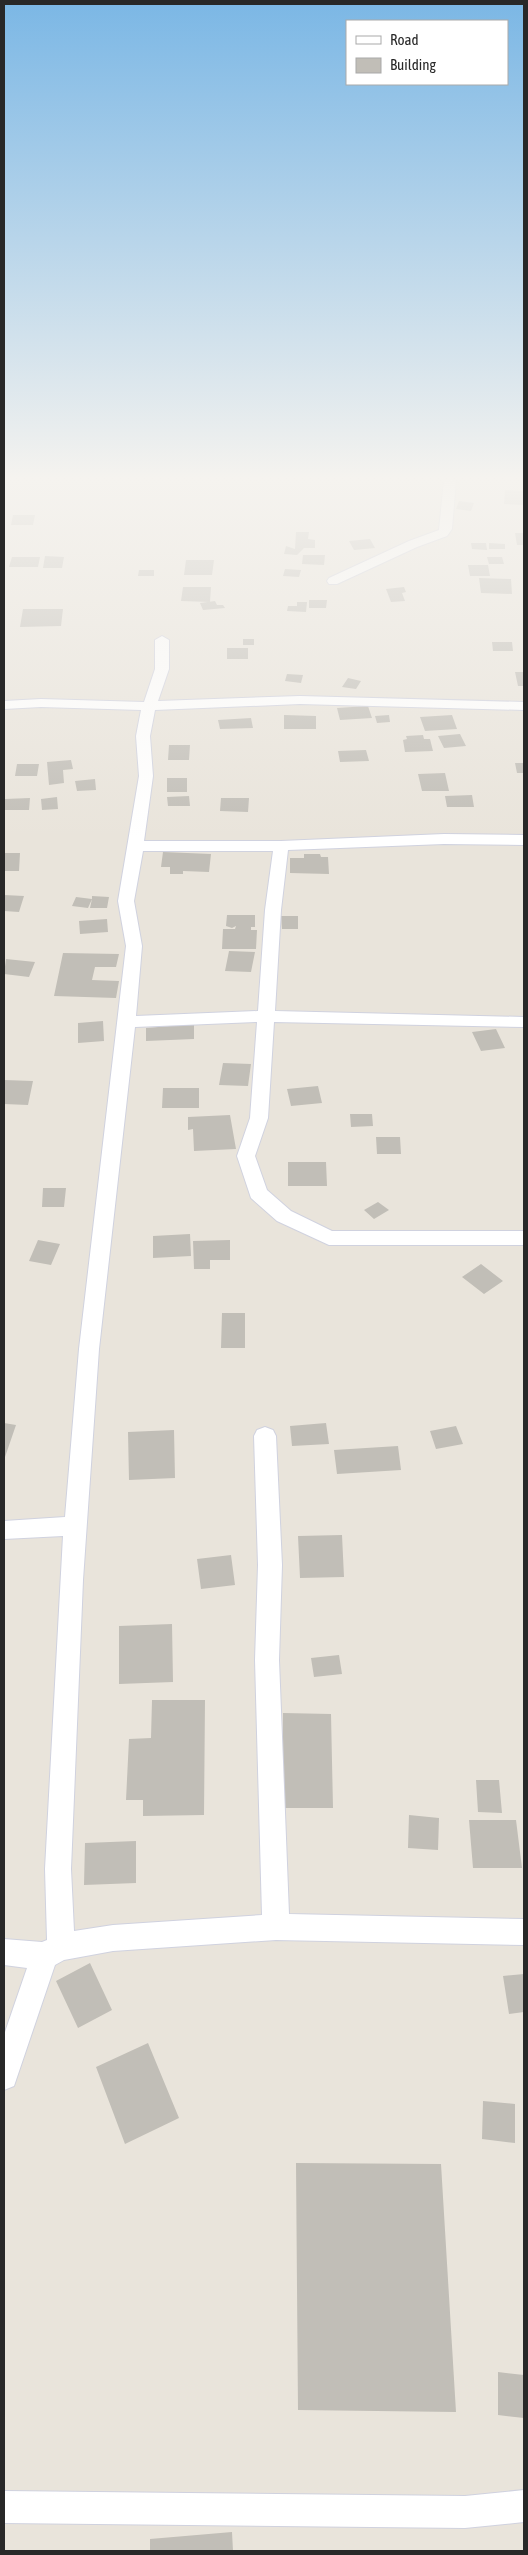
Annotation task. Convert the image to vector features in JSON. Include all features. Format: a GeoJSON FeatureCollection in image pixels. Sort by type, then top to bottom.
{"type":"FeatureCollection","features":[{"type":"Feature","properties":{"kind":"street"},"geometry":{"type":"LineString","coordinates":[[4,2076],[52,1951],[58,1869],[71,1580],[77,1525],[89,1349],[134,946],[126,901],[146,776],[143,736],[149,706],[162,669],[162,640]]}},
{"type":"Feature","properties":{"kind":"street"},"geometry":{"type":"LineString","coordinates":[[4,705],[41,703],[149,706],[300,700],[524,706]]}},
{"type":"Feature","properties":{"kind":"street"},"geometry":{"type":"LineString","coordinates":[[136,846],[281,846],[444,839],[524,840]]}},
{"type":"Feature","properties":{"kind":"street"},"geometry":{"type":"LineString","coordinates":[[281,846],[273,910],[259,1118],[246,1156],[258,1193],[284,1216],[329,1238],[524,1238]]}},
{"type":"Feature","properties":{"kind":"street"},"geometry":{"type":"LineString","coordinates":[[127,1022],[266,1016],[524,1022]]}},
{"type":"Feature","properties":{"kind":"street"},"geometry":{"type":"LineString","coordinates":[[266,1436],[270,1565],[267,1660],[276,1927]]}},
{"type":"Feature","properties":{"kind":"street"},"geometry":{"type":"LineString","coordinates":[[4,1530],[77,1525]]}},
{"type":"Feature","properties":{"kind":"street"},"geometry":{"type":"LineString","coordinates":[[4,1952],[52,1951],[113,1938],[276,1927],[524,1932]]}},
{"type":"Feature","properties":{"kind":"street"},"geometry":{"type":"LineString","coordinates":[[4,2507],[465,2512],[524,2506]]}},
{"type":"Feature","properties":{"kind":"building"},"geometry":{"type":"Polygon","coordinates":[[[181,599],[210,599],[210,602],[181,601],[181,599]]]}},
{"type":"Feature","properties":{"kind":"building"},"geometry":{"type":"Polygon","coordinates":[[[390,599],[404,599],[405,601],[391,602],[390,599]]]}},
{"type":"Feature","properties":{"kind":"building"},"geometry":{"type":"Polygon","coordinates":[[[309,600],[327,600],[326,608],[309,608],[309,600]]]}},
{"type":"Feature","properties":{"kind":"building"},"geometry":{"type":"Polygon","coordinates":[[[215,601],[217,605],[223,605],[225,608],[203,610],[200,603],[215,601]]]}},
{"type":"Feature","properties":{"kind":"building"},"geometry":{"type":"Polygon","coordinates":[[[297,602],[307,602],[306,612],[287,611],[288,606],[297,606],[297,602]]]}},
{"type":"Feature","properties":{"kind":"building"},"geometry":{"type":"Polygon","coordinates":[[[23,609],[63,609],[61,626],[20,627],[23,609]]]}},
{"type":"Feature","properties":{"kind":"building"},"geometry":{"type":"Polygon","coordinates":[[[243,639],[254,639],[254,645],[243,645],[243,639]]]}},
{"type":"Feature","properties":{"kind":"building"},"geometry":{"type":"Polygon","coordinates":[[[492,642],[512,642],[513,651],[493,651],[492,642]]]}},
{"type":"Feature","properties":{"kind":"building"},"geometry":{"type":"Polygon","coordinates":[[[227,648],[248,648],[248,659],[227,659],[227,648]]]}},
{"type":"Feature","properties":{"kind":"building"},"geometry":{"type":"Polygon","coordinates":[[[515,672],[524,672],[524,686],[518,686],[515,672]]]}},
{"type":"Feature","properties":{"kind":"building"},"geometry":{"type":"Polygon","coordinates":[[[287,674],[303,675],[301,683],[285,681],[287,674]]]}},
{"type":"Feature","properties":{"kind":"building"},"geometry":{"type":"Polygon","coordinates":[[[348,678],[361,681],[356,689],[342,687],[348,678]]]}},
{"type":"Feature","properties":{"kind":"building"},"geometry":{"type":"Polygon","coordinates":[[[368,706],[372,718],[340,720],[337,708],[368,706]]]}},
{"type":"Feature","properties":{"kind":"building"},"geometry":{"type":"Polygon","coordinates":[[[284,715],[316,716],[316,729],[284,729],[284,715]]]}},
{"type":"Feature","properties":{"kind":"building"},"geometry":{"type":"Polygon","coordinates":[[[389,715],[390,722],[377,723],[375,716],[389,715]]]}},
{"type":"Feature","properties":{"kind":"building"},"geometry":{"type":"Polygon","coordinates":[[[452,715],[457,729],[425,731],[420,717],[452,715]]]}},
{"type":"Feature","properties":{"kind":"building"},"geometry":{"type":"Polygon","coordinates":[[[251,718],[253,728],[220,729],[218,720],[251,718]]]}},
{"type":"Feature","properties":{"kind":"building"},"geometry":{"type":"Polygon","coordinates":[[[460,734],[466,746],[444,748],[438,736],[460,734]]]}},
{"type":"Feature","properties":{"kind":"building"},"geometry":{"type":"Polygon","coordinates":[[[423,735],[424,739],[430,739],[433,751],[405,752],[403,740],[407,739],[406,736],[423,735]]]}},
{"type":"Feature","properties":{"kind":"building"},"geometry":{"type":"Polygon","coordinates":[[[169,745],[190,745],[189,760],[168,760],[169,745]]]}},
{"type":"Feature","properties":{"kind":"building"},"geometry":{"type":"Polygon","coordinates":[[[366,750],[369,761],[340,762],[338,751],[366,750]]]}},
{"type":"Feature","properties":{"kind":"building"},"geometry":{"type":"Polygon","coordinates":[[[71,760],[73,769],[63,770],[64,783],[49,785],[47,762],[71,760]]]}},
{"type":"Feature","properties":{"kind":"building"},"geometry":{"type":"Polygon","coordinates":[[[515,763],[524,763],[524,773],[517,773],[515,763]]]}},
{"type":"Feature","properties":{"kind":"building"},"geometry":{"type":"Polygon","coordinates":[[[17,764],[39,764],[37,776],[15,776],[17,764]]]}},
{"type":"Feature","properties":{"kind":"building"},"geometry":{"type":"Polygon","coordinates":[[[445,773],[449,791],[422,791],[418,774],[445,773]]]}},
{"type":"Feature","properties":{"kind":"building"},"geometry":{"type":"Polygon","coordinates":[[[167,778],[187,778],[187,792],[167,792],[167,778]]]}},
{"type":"Feature","properties":{"kind":"building"},"geometry":{"type":"Polygon","coordinates":[[[95,779],[96,790],[77,791],[75,781],[95,779]]]}},
{"type":"Feature","properties":{"kind":"building"},"geometry":{"type":"Polygon","coordinates":[[[472,795],[474,807],[447,807],[445,796],[472,795]]]}},
{"type":"Feature","properties":{"kind":"building"},"geometry":{"type":"Polygon","coordinates":[[[189,796],[190,806],[168,806],[167,797],[189,796]]]}},
{"type":"Feature","properties":{"kind":"building"},"geometry":{"type":"Polygon","coordinates":[[[57,797],[58,809],[42,810],[41,799],[57,797]]]}},
{"type":"Feature","properties":{"kind":"building"},"geometry":{"type":"Polygon","coordinates":[[[30,798],[29,810],[4,810],[5,799],[30,798]]]}},
{"type":"Feature","properties":{"kind":"building"},"geometry":{"type":"Polygon","coordinates":[[[221,798],[249,798],[248,812],[220,811],[221,798]]]}},
{"type":"Feature","properties":{"kind":"building"},"geometry":{"type":"Polygon","coordinates":[[[163,852],[211,854],[209,872],[183,871],[183,874],[170,874],[170,867],[161,867],[163,852]]]}},
{"type":"Feature","properties":{"kind":"building"},"geometry":{"type":"Polygon","coordinates":[[[4,853],[20,853],[19,871],[4,871],[4,853]]]}},
{"type":"Feature","properties":{"kind":"building"},"geometry":{"type":"Polygon","coordinates":[[[304,854],[320,854],[321,857],[328,857],[329,874],[290,873],[290,858],[304,858],[304,854]]]}},
{"type":"Feature","properties":{"kind":"building"},"geometry":{"type":"Polygon","coordinates":[[[4,895],[24,896],[19,912],[4,911],[4,895]]]}},
{"type":"Feature","properties":{"kind":"building"},"geometry":{"type":"Polygon","coordinates":[[[92,896],[109,897],[107,908],[90,908],[92,896]]]}},
{"type":"Feature","properties":{"kind":"building"},"geometry":{"type":"Polygon","coordinates":[[[76,897],[92,899],[88,908],[72,906],[76,897]]]}},
{"type":"Feature","properties":{"kind":"building"},"geometry":{"type":"Polygon","coordinates":[[[227,915],[255,915],[255,927],[251,927],[251,930],[257,930],[256,949],[222,949],[223,929],[235,929],[236,926],[232,928],[226,926],[227,915]]]}},
{"type":"Feature","properties":{"kind":"building"},"geometry":{"type":"Polygon","coordinates":[[[281,916],[298,916],[298,929],[282,929],[281,916]]]}},
{"type":"Feature","properties":{"kind":"building"},"geometry":{"type":"Polygon","coordinates":[[[107,919],[108,932],[80,934],[79,921],[107,919]]]}},
{"type":"Feature","properties":{"kind":"building"},"geometry":{"type":"Polygon","coordinates":[[[229,951],[255,952],[251,972],[225,971],[229,951]]]}},
{"type":"Feature","properties":{"kind":"building"},"geometry":{"type":"Polygon","coordinates":[[[63,953],[119,954],[116,967],[95,967],[92,980],[119,981],[116,998],[54,996],[63,953]]]}},
{"type":"Feature","properties":{"kind":"building"},"geometry":{"type":"Polygon","coordinates":[[[6,959],[35,962],[29,977],[4,974],[6,959]]]}},
{"type":"Feature","properties":{"kind":"building"},"geometry":{"type":"Polygon","coordinates":[[[103,1021],[104,1041],[78,1043],[78,1023],[103,1021]]]}},
{"type":"Feature","properties":{"kind":"building"},"geometry":{"type":"Polygon","coordinates":[[[194,1024],[194,1039],[146,1041],[146,1028],[194,1024]]]}},
{"type":"Feature","properties":{"kind":"building"},"geometry":{"type":"Polygon","coordinates":[[[496,1029],[505,1048],[481,1051],[472,1032],[496,1029]]]}},
{"type":"Feature","properties":{"kind":"building"},"geometry":{"type":"Polygon","coordinates":[[[223,1063],[251,1064],[248,1086],[219,1085],[223,1063]]]}},
{"type":"Feature","properties":{"kind":"building"},"geometry":{"type":"Polygon","coordinates":[[[4,1080],[33,1081],[28,1105],[4,1104],[4,1080]]]}},
{"type":"Feature","properties":{"kind":"building"},"geometry":{"type":"Polygon","coordinates":[[[318,1086],[322,1103],[291,1106],[287,1089],[318,1086]]]}},
{"type":"Feature","properties":{"kind":"building"},"geometry":{"type":"Polygon","coordinates":[[[163,1088],[199,1088],[199,1108],[162,1108],[163,1088]]]}},
{"type":"Feature","properties":{"kind":"building"},"geometry":{"type":"Polygon","coordinates":[[[350,1114],[372,1114],[373,1126],[351,1127],[350,1114]]]}},
{"type":"Feature","properties":{"kind":"building"},"geometry":{"type":"Polygon","coordinates":[[[230,1115],[236,1149],[194,1151],[193,1129],[188,1130],[188,1117],[230,1115]]]}},
{"type":"Feature","properties":{"kind":"building"},"geometry":{"type":"Polygon","coordinates":[[[376,1137],[400,1137],[401,1154],[377,1154],[376,1137]]]}},
{"type":"Feature","properties":{"kind":"building"},"geometry":{"type":"Polygon","coordinates":[[[288,1162],[326,1162],[327,1186],[288,1186],[288,1162]]]}},
{"type":"Feature","properties":{"kind":"building"},"geometry":{"type":"Polygon","coordinates":[[[43,1188],[66,1188],[64,1207],[42,1207],[43,1188]]]}},
{"type":"Feature","properties":{"kind":"building"},"geometry":{"type":"Polygon","coordinates":[[[378,1202],[389,1210],[374,1219],[364,1210],[378,1202]]]}},
{"type":"Feature","properties":{"kind":"building"},"geometry":{"type":"Polygon","coordinates":[[[190,1234],[191,1256],[153,1258],[153,1236],[190,1234]]]}},
{"type":"Feature","properties":{"kind":"building"},"geometry":{"type":"Polygon","coordinates":[[[38,1240],[60,1244],[51,1265],[29,1261],[38,1240]]]}},
{"type":"Feature","properties":{"kind":"building"},"geometry":{"type":"Polygon","coordinates":[[[230,1240],[230,1260],[210,1260],[210,1269],[194,1269],[193,1241],[230,1240]]]}},
{"type":"Feature","properties":{"kind":"building"},"geometry":{"type":"Polygon","coordinates":[[[481,1264],[503,1281],[484,1294],[462,1277],[481,1264]]]}},
{"type":"Feature","properties":{"kind":"building"},"geometry":{"type":"Polygon","coordinates":[[[222,1313],[245,1313],[245,1348],[221,1348],[222,1313]]]}},
{"type":"Feature","properties":{"kind":"building"},"geometry":{"type":"Polygon","coordinates":[[[4,1423],[16,1425],[4,1460],[4,1423]]]}},
{"type":"Feature","properties":{"kind":"building"},"geometry":{"type":"Polygon","coordinates":[[[326,1423],[329,1444],[292,1446],[290,1426],[326,1423]]]}},
{"type":"Feature","properties":{"kind":"building"},"geometry":{"type":"Polygon","coordinates":[[[456,1426],[463,1444],[436,1449],[430,1431],[456,1426]]]}},
{"type":"Feature","properties":{"kind":"building"},"geometry":{"type":"Polygon","coordinates":[[[174,1430],[175,1478],[129,1480],[128,1432],[174,1430]]]}},
{"type":"Feature","properties":{"kind":"building"},"geometry":{"type":"Polygon","coordinates":[[[398,1446],[401,1470],[337,1474],[334,1450],[398,1446]]]}},
{"type":"Feature","properties":{"kind":"building"},"geometry":{"type":"Polygon","coordinates":[[[342,1535],[344,1577],[300,1578],[298,1536],[342,1535]]]}},
{"type":"Feature","properties":{"kind":"building"},"geometry":{"type":"Polygon","coordinates":[[[231,1555],[235,1585],[201,1589],[197,1559],[231,1555]]]}},
{"type":"Feature","properties":{"kind":"building"},"geometry":{"type":"Polygon","coordinates":[[[172,1624],[173,1682],[119,1684],[119,1626],[172,1624]]]}},
{"type":"Feature","properties":{"kind":"building"},"geometry":{"type":"Polygon","coordinates":[[[339,1655],[342,1674],[314,1677],[311,1658],[339,1655]]]}},
{"type":"Feature","properties":{"kind":"building"},"geometry":{"type":"Polygon","coordinates":[[[152,1700],[205,1700],[204,1815],[143,1816],[143,1800],[126,1800],[129,1739],[151,1738],[152,1700]]]}},
{"type":"Feature","properties":{"kind":"building"},"geometry":{"type":"Polygon","coordinates":[[[283,1713],[331,1714],[333,1808],[283,1808],[283,1713]]]}},
{"type":"Feature","properties":{"kind":"building"},"geometry":{"type":"Polygon","coordinates":[[[476,1780],[499,1780],[502,1813],[478,1812],[476,1780]]]}},
{"type":"Feature","properties":{"kind":"building"},"geometry":{"type":"Polygon","coordinates":[[[409,1815],[439,1818],[438,1850],[408,1848],[409,1815]]]}},
{"type":"Feature","properties":{"kind":"building"},"geometry":{"type":"Polygon","coordinates":[[[469,1820],[516,1820],[522,1868],[473,1868],[469,1820]]]}},
{"type":"Feature","properties":{"kind":"building"},"geometry":{"type":"Polygon","coordinates":[[[136,1841],[136,1883],[84,1885],[85,1843],[136,1841]]]}},
{"type":"Feature","properties":{"kind":"building"},"geometry":{"type":"Polygon","coordinates":[[[90,1963],[112,2010],[78,2028],[56,1981],[90,1963]]]}},
{"type":"Feature","properties":{"kind":"building"},"geometry":{"type":"Polygon","coordinates":[[[524,1974],[524,2012],[509,2014],[503,1976],[524,1974]]]}},
{"type":"Feature","properties":{"kind":"building"},"geometry":{"type":"Polygon","coordinates":[[[148,2043],[179,2118],[125,2144],[96,2067],[148,2043]]]}},
{"type":"Feature","properties":{"kind":"building"},"geometry":{"type":"Polygon","coordinates":[[[483,2101],[515,2104],[515,2143],[482,2139],[483,2101]]]}},
{"type":"Feature","properties":{"kind":"building"},"geometry":{"type":"Polygon","coordinates":[[[296,2163],[441,2164],[456,2412],[298,2410],[296,2163]]]}},
{"type":"Feature","properties":{"kind":"building"},"geometry":{"type":"Polygon","coordinates":[[[498,2372],[524,2375],[524,2418],[498,2415],[498,2372]]]}},
{"type":"Feature","properties":{"kind":"building"},"geometry":{"type":"Polygon","coordinates":[[[232,2532],[233,2551],[150,2551],[150,2539],[232,2532]]]}}]}
